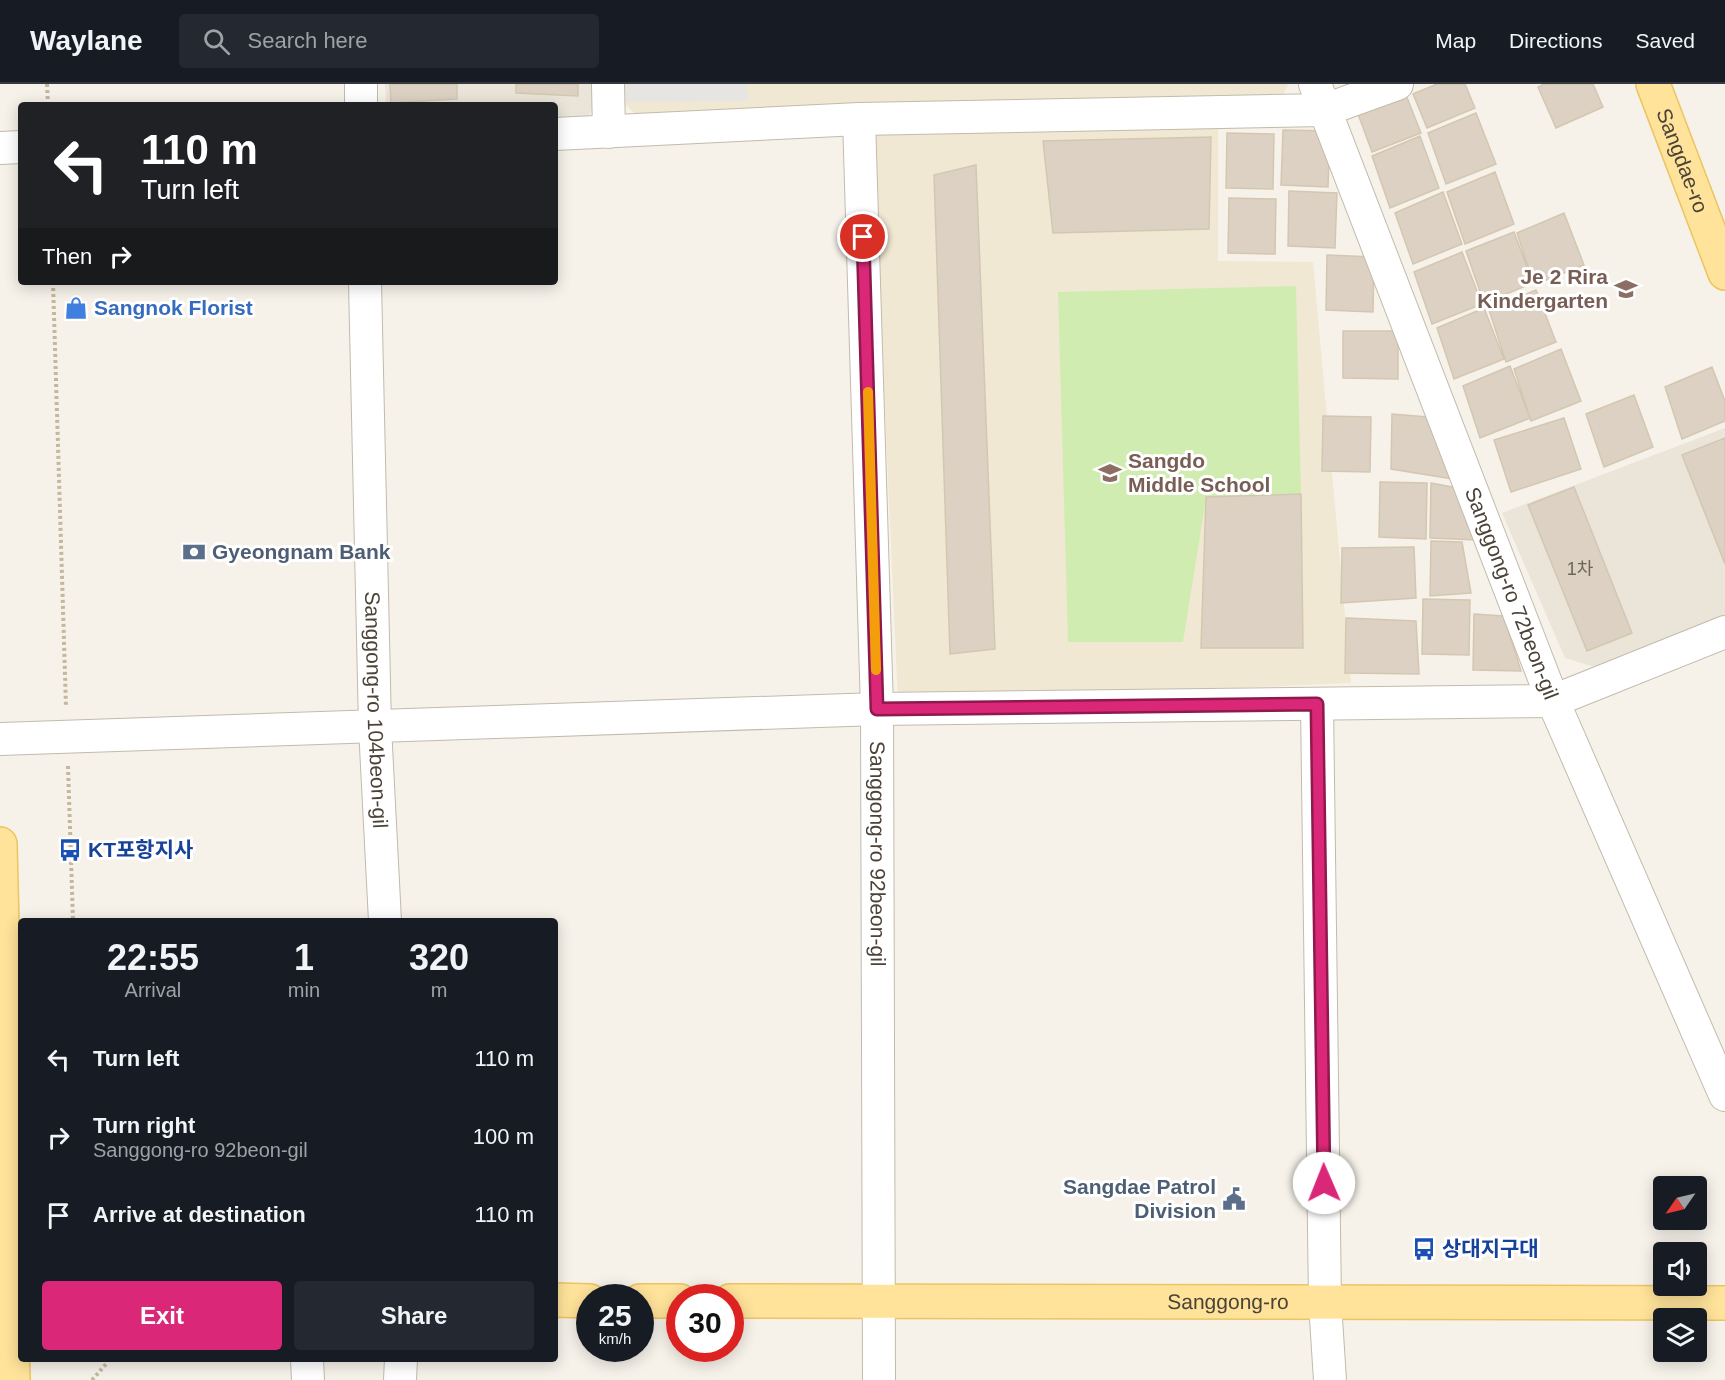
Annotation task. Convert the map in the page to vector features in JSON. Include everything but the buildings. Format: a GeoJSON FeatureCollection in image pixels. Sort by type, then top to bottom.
{"type":"FeatureCollection","features":[{"type":"Feature","properties":{"kind":"main road","name":"Sangdae-ro"},"geometry":{"type":"LineString","coordinates":[[1653,84],[1725,273]]}},
{"type":"Feature","properties":{"kind":"main road"},"geometry":{"type":"LineString","coordinates":[[0,844],[13,1380]]}},
{"type":"Feature","properties":{"kind":"main road"},"geometry":{"type":"LineString","coordinates":[[558,1300],[576,1301]]}},
{"type":"Feature","properties":{"kind":"main road","name":"Sanggong-ro"},"geometry":{"type":"LineString","coordinates":[[744,1301],[1725,1303]]}},
{"type":"Feature","properties":{"kind":"street"},"geometry":{"type":"LineString","coordinates":[[361,84],[361,102]]}},
{"type":"Feature","properties":{"kind":"street"},"geometry":{"type":"LineString","coordinates":[[608,84],[609,132]]}},
{"type":"Feature","properties":{"kind":"street"},"geometry":{"type":"LineString","coordinates":[[558,134],[1320,97],[1397,84]]}},
{"type":"Feature","properties":{"kind":"street","name":"Sanggong-ro 72beon-gil"},"geometry":{"type":"LineString","coordinates":[[1320,97],[1553,701],[1725,1095]]}},
{"type":"Feature","properties":{"kind":"street","name":"Sanggong-ro 92beon-gil"},"geometry":{"type":"LineString","coordinates":[[859,119],[877,709],[879,1380]]}},
{"type":"Feature","properties":{"kind":"street"},"geometry":{"type":"LineString","coordinates":[[0,148],[18,147]]}},
{"type":"Feature","properties":{"kind":"street","name":"Sanggong-ro 104beon-gil"},"geometry":{"type":"LineString","coordinates":[[365,285],[375,727],[385,918]]}},
{"type":"Feature","properties":{"kind":"street"},"geometry":{"type":"LineString","coordinates":[[0,739],[877,709],[1553,701],[1725,632]]}},
{"type":"Feature","properties":{"kind":"street"},"geometry":{"type":"LineString","coordinates":[[1317,704],[1325,1303],[1330,1380]]}},
{"type":"Feature","properties":{"kind":"street"},"geometry":{"type":"LineString","coordinates":[[308,1362],[308,1380]]}},
{"type":"Feature","properties":{"kind":"street"},"geometry":{"type":"LineString","coordinates":[[400,1380],[401,1362]]}},
{"type":"Feature","properties":{"kind":"path"},"geometry":{"type":"LineString","coordinates":[[47,84],[48,102]]}},
{"type":"Feature","properties":{"kind":"path"},"geometry":{"type":"LineString","coordinates":[[53,285],[72,918]]}},
{"type":"Feature","properties":{"kind":"path"},"geometry":{"type":"LineString","coordinates":[[92,1380],[107,1363]]}},
{"type":"Feature","properties":{"kind":"shaded area"},"geometry":{"type":"Polygon","coordinates":[[[385,84],[597,84],[597,103],[585,121],[558,121],[558,102],[386,102],[385,84]]]}},
{"type":"Feature","properties":{"kind":"shaded area"},"geometry":{"type":"Polygon","coordinates":[[[622,84],[1289,84],[1282,96],[639,117],[622,102],[622,84]]]}},
{"type":"Feature","properties":{"kind":"shaded area"},"geometry":{"type":"Polygon","coordinates":[[[625,84],[747,84],[749,101],[626,102],[625,84]]]}},
{"type":"Feature","properties":{"kind":"shaded area","name":"Sangdo Middle School"},"geometry":{"type":"Polygon","coordinates":[[[872,119],[1218,127],[1218,261],[1313,262],[1351,683],[898,702],[872,119]]]}},
{"type":"Feature","properties":{"kind":"shaded area"},"geometry":{"type":"Polygon","coordinates":[[[1725,428],[1725,616],[1598,668],[1565,658],[1502,513],[1725,428]]]}},
{"type":"Feature","properties":{"kind":"green space"},"geometry":{"type":"Polygon","coordinates":[[[1296,286],[1301,494],[1206,498],[1183,642],[1068,642],[1058,292],[1296,286]]]}},
{"type":"Feature","properties":{"kind":"slow traffic"},"geometry":{"type":"LineString","coordinates":[[868,392],[876,670]]}},
{"type":"Feature","properties":{"kind":"place","name":"Je 2 Rira Kindergarten"},"geometry":{"type":"Point","coordinates":[1626,289]}},
{"type":"Feature","properties":{"kind":"place","name":"Sangnok Florist"},"geometry":{"type":"Point","coordinates":[76,308]}},
{"type":"Feature","properties":{"kind":"place","name":"Sangdo Middle School"},"geometry":{"type":"Point","coordinates":[1110,473]}},
{"type":"Feature","properties":{"kind":"place","name":"Gyeongnam Bank"},"geometry":{"type":"Point","coordinates":[194,552]}},
{"type":"Feature","properties":{"kind":"place","name":"KT포항지사"},"geometry":{"type":"Point","coordinates":[70,850]}},
{"type":"Feature","properties":{"kind":"place","name":"Sangdae Patrol Division"},"geometry":{"type":"Point","coordinates":[1234,1199]}},
{"type":"Feature","properties":{"kind":"place","name":"상대지구대"},"geometry":{"type":"Point","coordinates":[1424,1249]}},
{"type":"Feature","properties":{"kind":"route"},"geometry":{"type":"LineString","coordinates":[[863,237],[877,709],[1317,704],[1324,1183]]}}]}
